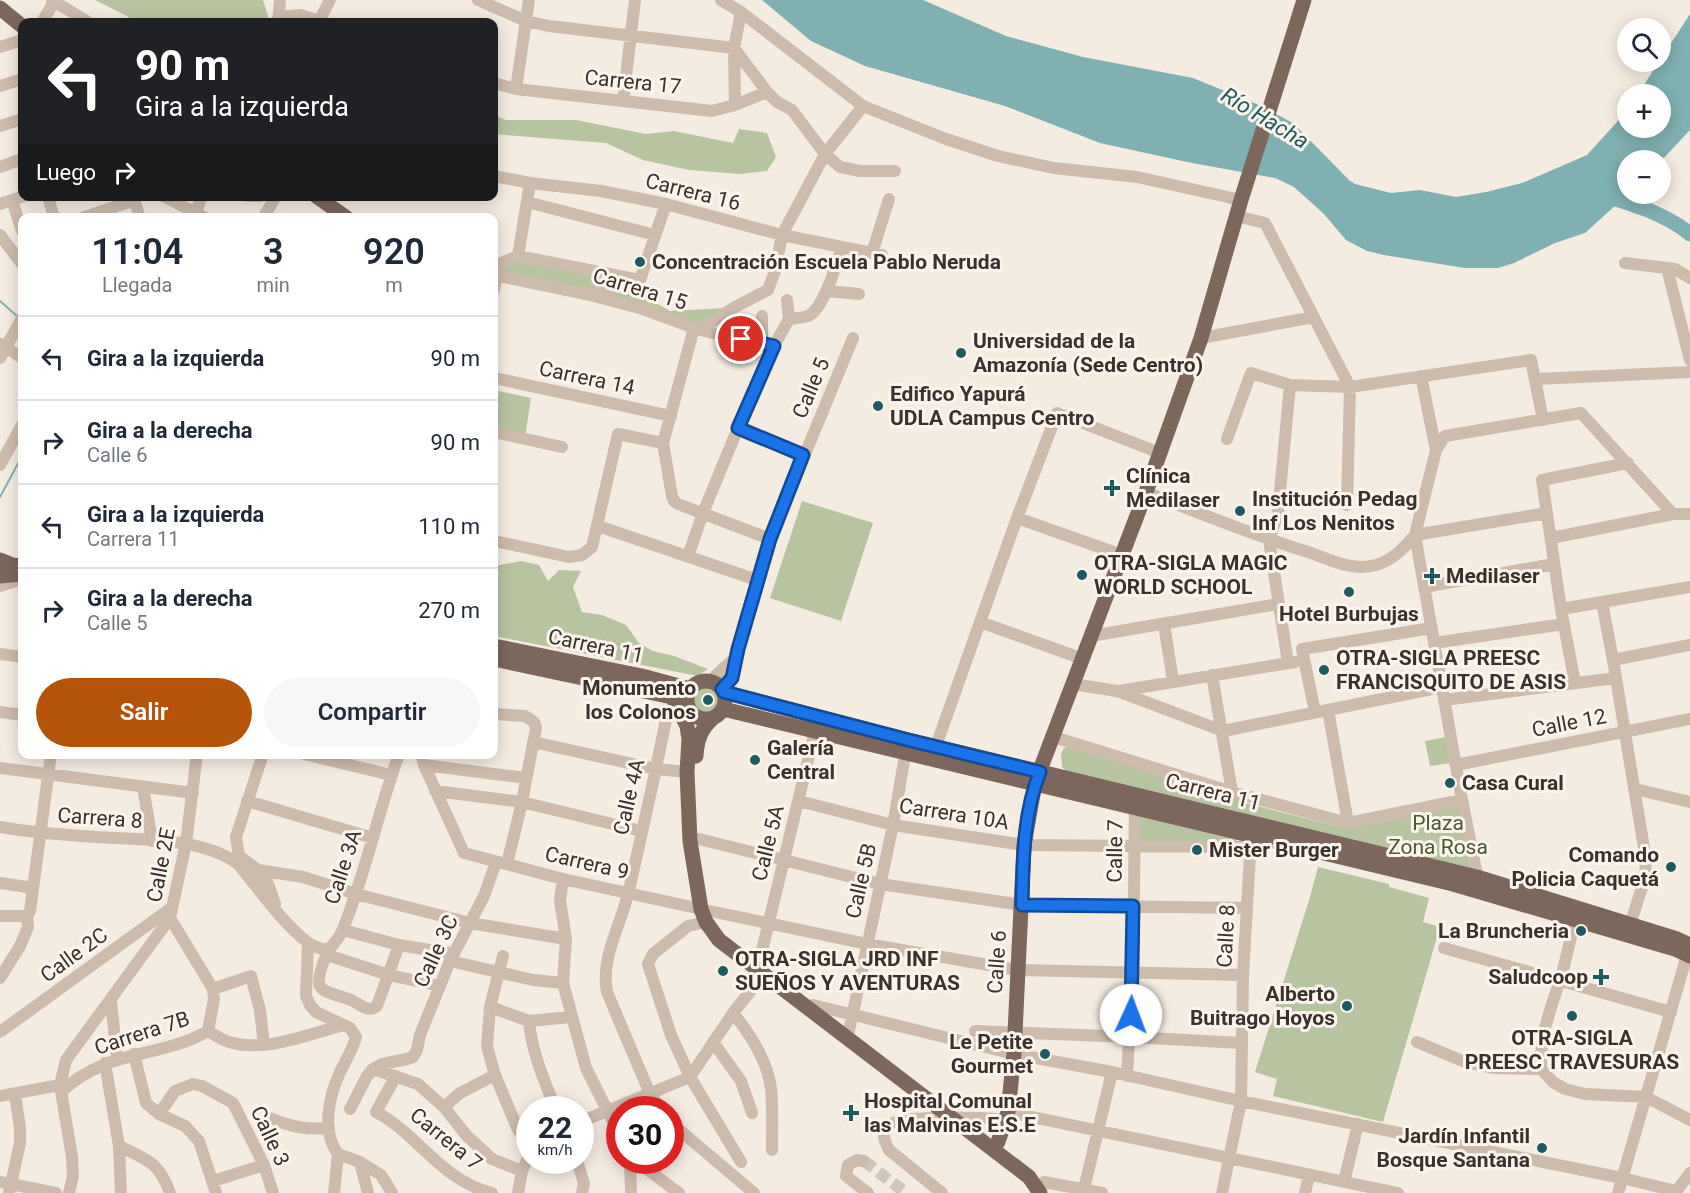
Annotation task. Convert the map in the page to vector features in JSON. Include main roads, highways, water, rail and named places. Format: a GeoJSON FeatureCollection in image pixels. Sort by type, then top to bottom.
{"type":"FeatureCollection","features":[{"type":"Feature","properties":{"kind":"main road","name":"Calle 6"},"geometry":{"type":"LineString","coordinates":[[998,1142],[1006,1116],[1014,1054],[1024,845],[1037,777],[1146,492],[1201,338],[1242,195],[1304,0]]}},
{"type":"Feature","properties":{"kind":"main road"},"geometry":{"type":"LineString","coordinates":[[0,8],[18,23]]}},
{"type":"Feature","properties":{"kind":"main road"},"geometry":{"type":"LineString","coordinates":[[323,201],[340,213]]}},
{"type":"Feature","properties":{"kind":"main road","name":"Carrera 11"},"geometry":{"type":"LineString","coordinates":[[498,647],[642,676],[684,701]]}},
{"type":"Feature","properties":{"kind":"main road","name":"Carrera 11"},"geometry":{"type":"LineString","coordinates":[[498,660],[639,689],[684,701]]}},
{"type":"Feature","properties":{"kind":"main road"},"geometry":{"type":"LineString","coordinates":[[706,914],[699,839],[696,753],[703,728],[718,713],[725,698],[718,687],[695,684],[684,701],[689,739],[687,772],[690,841],[706,914],[761,969],[960,1118],[998,1142],[1034,1170],[1045,1189]]}},
{"type":"Feature","properties":{"kind":"main road","name":"Carrera 11"},"geometry":{"type":"LineString","coordinates":[[718,687],[907,747],[936,746],[1135,808],[1252,836],[1479,884],[1628,930],[1689,952]]}},
{"type":"Feature","properties":{"kind":"main road"},"geometry":{"type":"LineString","coordinates":[[684,701],[696,716],[708,719],[718,713]]}},
{"type":"Feature","properties":{"kind":"main road","name":"Carrera 11"},"geometry":{"type":"LineString","coordinates":[[718,713],[907,747],[1037,777],[1073,779],[1252,836]]}},
{"type":"Feature","properties":{"kind":"main road"},"geometry":{"type":"LineString","coordinates":[[1054,737],[1059,767],[1064,772],[1072,774],[1073,779]]}},
{"type":"Feature","properties":{"kind":"main road","name":"Carrera 11"},"geometry":{"type":"LineString","coordinates":[[1479,884],[1575,919],[1628,930]]}},
{"type":"Feature","properties":{"kind":"main road"},"geometry":{"type":"LineString","coordinates":[[761,969],[849,1031],[960,1118],[1045,1189]]}},
{"type":"Feature","properties":{"kind":"water","name":"Río Hacha"},"geometry":{"type":"Polygon","coordinates":[[[762,0],[923,0],[1006,36],[1083,57],[1193,78],[1259,105],[1293,123],[1355,184],[1391,193],[1420,190],[1456,197],[1522,183],[1587,155],[1617,122],[1617,138],[1671,138],[1671,84],[1644,84],[1652,72],[1671,72],[1671,43],[1690,14],[1690,130],[1671,150],[1617,150],[1617,204],[1585,233],[1555,243],[1514,263],[1498,268],[1465,268],[1367,251],[1346,240],[1324,214],[1294,187],[1275,178],[1100,143],[1005,106],[865,66],[811,41],[762,0]]]}},
{"type":"Feature","properties":{"kind":"waterway"},"geometry":{"type":"LineString","coordinates":[[1603,195],[1660,215],[1690,234]]}},
{"type":"Feature","properties":{"kind":"waterway"},"geometry":{"type":"LineString","coordinates":[[0,301],[18,317]]}},
{"type":"Feature","properties":{"kind":"waterway"},"geometry":{"type":"LineString","coordinates":[[0,497],[18,463]]}},
{"type":"Feature","properties":{"kind":"tunnel"},"geometry":{"type":"LineString","coordinates":[[864,1161],[906,1193]]}},
{"type":"Feature","properties":{"kind":"place","name":"Concentración Escuela Pablo Neruda"},"geometry":{"type":"Point","coordinates":[640,262]}},
{"type":"Feature","properties":{"kind":"place","name":"Universidad de la Amazonía (Sede Centro)"},"geometry":{"type":"Point","coordinates":[961,353]}},
{"type":"Feature","properties":{"kind":"place","name":"Edifico Yapurá UDLA Campus Centro"},"geometry":{"type":"Point","coordinates":[878,406]}},
{"type":"Feature","properties":{"kind":"place","name":"Clínica Medilaser"},"geometry":{"type":"Point","coordinates":[1112,488]}},
{"type":"Feature","properties":{"kind":"place","name":"Institución Pedag Inf Los Nenitos"},"geometry":{"type":"Point","coordinates":[1240,511]}},
{"type":"Feature","properties":{"kind":"place","name":"OTRA-SIGLA MAGIC WORLD SCHOOL"},"geometry":{"type":"Point","coordinates":[1082,575]}},
{"type":"Feature","properties":{"kind":"place","name":"Medilaser"},"geometry":{"type":"Point","coordinates":[1432,576]}},
{"type":"Feature","properties":{"kind":"place","name":"Hotel Burbujas"},"geometry":{"type":"Point","coordinates":[1349,592]}},
{"type":"Feature","properties":{"kind":"place","name":"OTRA-SIGLA PREESC FRANCISQUITO DE ASIS"},"geometry":{"type":"Point","coordinates":[1324,670]}},
{"type":"Feature","properties":{"kind":"place","name":"Monumento los Colonos"},"geometry":{"type":"Point","coordinates":[708,700]}},
{"type":"Feature","properties":{"kind":"place","name":"Galería Central"},"geometry":{"type":"Point","coordinates":[755,760]}},
{"type":"Feature","properties":{"kind":"place","name":"Casa Cural"},"geometry":{"type":"Point","coordinates":[1450,783]}},
{"type":"Feature","properties":{"kind":"place","name":"Mister Burger"},"geometry":{"type":"Point","coordinates":[1197,850]}},
{"type":"Feature","properties":{"kind":"place","name":"Comando Policia Caquetá"},"geometry":{"type":"Point","coordinates":[1671,867]}},
{"type":"Feature","properties":{"kind":"place","name":"La Bruncheria"},"geometry":{"type":"Point","coordinates":[1581,931]}},
{"type":"Feature","properties":{"kind":"place","name":"OTRA-SIGLA JRD INF SUEÑOS Y AVENTURAS"},"geometry":{"type":"Point","coordinates":[723,971]}},
{"type":"Feature","properties":{"kind":"place","name":"Saludcoop"},"geometry":{"type":"Point","coordinates":[1601,977]}},
{"type":"Feature","properties":{"kind":"place","name":"Alberto Buitrago Hoyos"},"geometry":{"type":"Point","coordinates":[1347,1006]}},
{"type":"Feature","properties":{"kind":"place","name":"OTRA-SIGLA PREESC TRAVESURAS"},"geometry":{"type":"Point","coordinates":[1572,1016]}},
{"type":"Feature","properties":{"kind":"place","name":"Le Petite Gourmet"},"geometry":{"type":"Point","coordinates":[1045,1054]}},
{"type":"Feature","properties":{"kind":"place","name":"Hospital Comunal las Malvinas E.S.E"},"geometry":{"type":"Point","coordinates":[851,1113]}},
{"type":"Feature","properties":{"kind":"place","name":"Jardín Infantil Bosque Santana"},"geometry":{"type":"Point","coordinates":[1542,1148]}},
{"type":"Feature","properties":{"kind":"park label","name":"Plaza Zona Rosa"},"geometry":{"type":"Point","coordinates":[1438,835]}}]}
